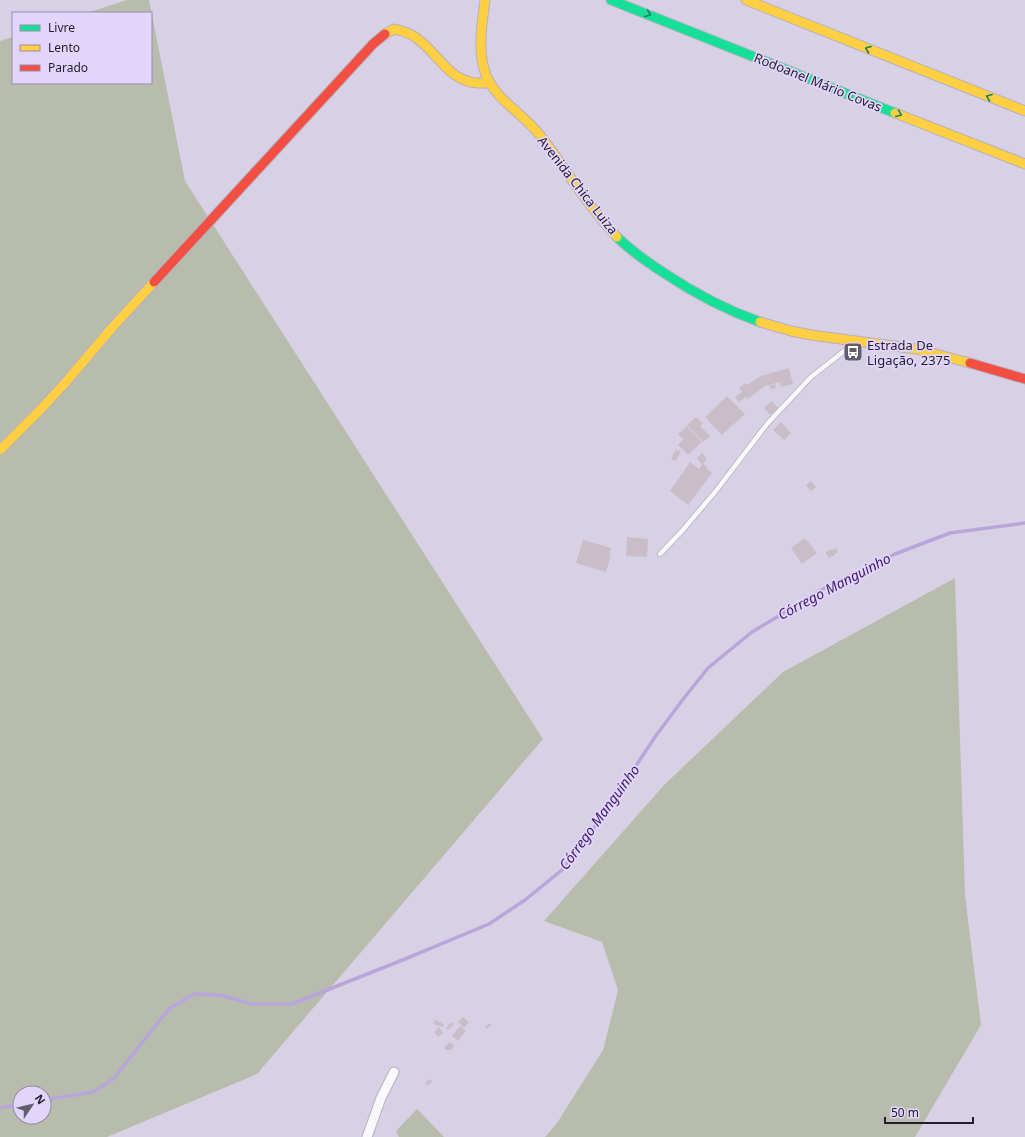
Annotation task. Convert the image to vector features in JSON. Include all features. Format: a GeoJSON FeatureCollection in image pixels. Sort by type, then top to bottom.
{"type":"FeatureCollection","features":[{"type":"Feature","properties":{"kind":"main road","name":"Rodoanel Mário Covas"},"geometry":{"type":"LineString","coordinates":[[611,0],[1025,164]]}},
{"type":"Feature","properties":{"kind":"main road"},"geometry":{"type":"LineString","coordinates":[[746,0],[1025,111]]}},
{"type":"Feature","properties":{"kind":"main road","name":"Avenida Chica Luiza"},"geometry":{"type":"LineString","coordinates":[[484,2],[481,46],[484,66],[489,83],[496,93],[529,123],[542,138],[575,185],[603,221],[625,245],[651,265],[685,288],[754,320],[811,335],[917,349],[1025,379]]}},
{"type":"Feature","properties":{"kind":"main road"},"geometry":{"type":"LineString","coordinates":[[0,450],[65,383],[110,330],[182,250],[382,36],[394,29],[406,32],[428,48],[456,75],[464,80],[472,83],[489,83]]}},
{"type":"Feature","properties":{"kind":"street"},"geometry":{"type":"LineString","coordinates":[[367,1137],[381,1098],[394,1072]]}},
{"type":"Feature","properties":{"kind":"lane"},"geometry":{"type":"LineString","coordinates":[[660,554],[715,492],[767,424],[812,377],[856,342]]}},
{"type":"Feature","properties":{"kind":"green space"},"geometry":{"type":"Polygon","coordinates":[[[127,0],[149,0],[151,12],[90,12],[127,0]]]}},
{"type":"Feature","properties":{"kind":"green space"},"geometry":{"type":"Polygon","coordinates":[[[152,15],[185,181],[543,739],[257,1074],[107,1137],[0,1137],[0,41],[12,37],[12,84],[152,84],[152,15]]]}},
{"type":"Feature","properties":{"kind":"green space"},"geometry":{"type":"Polygon","coordinates":[[[955,578],[965,895],[981,1025],[915,1137],[545,1137],[557,1123],[603,1050],[618,990],[602,942],[544,921],[664,785],[783,672],[955,578]]]}},
{"type":"Feature","properties":{"kind":"green space"},"geometry":{"type":"Polygon","coordinates":[[[417,1109],[444,1137],[399,1137],[396,1131],[417,1109]]]}},
{"type":"Feature","properties":{"kind":"building"},"geometry":{"type":"Polygon","coordinates":[[[789,368],[793,384],[781,387],[780,382],[765,386],[748,399],[746,397],[739,402],[735,397],[742,392],[739,388],[745,383],[747,385],[761,376],[789,368]]]}},
{"type":"Feature","properties":{"kind":"building"},"geometry":{"type":"Polygon","coordinates":[[[775,384],[776,388],[770,389],[769,386],[775,384]]]}},
{"type":"Feature","properties":{"kind":"building"},"geometry":{"type":"Polygon","coordinates":[[[727,396],[745,414],[722,435],[705,417],[727,396]]]}},
{"type":"Feature","properties":{"kind":"building"},"geometry":{"type":"Polygon","coordinates":[[[772,401],[778,408],[770,415],[764,408],[772,401]]]}},
{"type":"Feature","properties":{"kind":"building"},"geometry":{"type":"Polygon","coordinates":[[[696,417],[703,423],[700,426],[710,436],[703,442],[687,425],[696,417]]]}},
{"type":"Feature","properties":{"kind":"building"},"geometry":{"type":"Polygon","coordinates":[[[781,422],[791,433],[784,440],[773,430],[781,422]]]}},
{"type":"Feature","properties":{"kind":"building"},"geometry":{"type":"Polygon","coordinates":[[[687,426],[702,442],[688,455],[678,445],[683,439],[678,434],[687,426]]]}},
{"type":"Feature","properties":{"kind":"building"},"geometry":{"type":"Polygon","coordinates":[[[676,449],[681,452],[676,461],[671,459],[676,449]]]}},
{"type":"Feature","properties":{"kind":"building"},"geometry":{"type":"Polygon","coordinates":[[[702,453],[707,459],[703,464],[712,473],[688,505],[670,491],[690,462],[699,469],[702,465],[697,458],[702,453]]]}},
{"type":"Feature","properties":{"kind":"building"},"geometry":{"type":"Polygon","coordinates":[[[811,481],[816,487],[811,491],[806,485],[811,481]]]}},
{"type":"Feature","properties":{"kind":"building"},"geometry":{"type":"Polygon","coordinates":[[[627,537],[648,539],[647,557],[626,556],[627,537]]]}},
{"type":"Feature","properties":{"kind":"building"},"geometry":{"type":"Polygon","coordinates":[[[805,538],[817,553],[802,564],[791,548],[805,538]]]}},
{"type":"Feature","properties":{"kind":"building"},"geometry":{"type":"Polygon","coordinates":[[[583,540],[611,548],[609,555],[611,555],[606,572],[576,563],[583,540]]]}},
{"type":"Feature","properties":{"kind":"building"},"geometry":{"type":"Polygon","coordinates":[[[836,548],[838,552],[829,558],[825,552],[836,548]]]}},
{"type":"Feature","properties":{"kind":"building"},"geometry":{"type":"Polygon","coordinates":[[[463,1017],[469,1022],[464,1028],[458,1022],[463,1017]]]}},
{"type":"Feature","properties":{"kind":"building"},"geometry":{"type":"Polygon","coordinates":[[[435,1020],[442,1023],[444,1025],[443,1027],[433,1024],[435,1020]]]}},
{"type":"Feature","properties":{"kind":"building"},"geometry":{"type":"Polygon","coordinates":[[[451,1022],[454,1024],[448,1030],[446,1028],[451,1022]]]}},
{"type":"Feature","properties":{"kind":"building"},"geometry":{"type":"Polygon","coordinates":[[[490,1023],[491,1025],[487,1029],[485,1027],[490,1023]]]}},
{"type":"Feature","properties":{"kind":"building"},"geometry":{"type":"Polygon","coordinates":[[[460,1026],[466,1031],[458,1041],[452,1036],[460,1026]]]}},
{"type":"Feature","properties":{"kind":"building"},"geometry":{"type":"Polygon","coordinates":[[[439,1027],[443,1033],[438,1037],[434,1032],[439,1027]]]}},
{"type":"Feature","properties":{"kind":"building"},"geometry":{"type":"Polygon","coordinates":[[[449,1042],[455,1046],[451,1050],[446,1050],[444,1048],[449,1042]]]}},
{"type":"Feature","properties":{"kind":"building"},"geometry":{"type":"Polygon","coordinates":[[[430,1079],[432,1082],[428,1085],[425,1083],[430,1079]]]}},
{"type":"Feature","properties":{"kind":"waterway","name":"Córrego Manguinho"},"geometry":{"type":"LineString","coordinates":[[52,1099],[93,1092],[113,1079],[169,1009],[194,994],[220,995],[251,1004],[292,1004],[489,924],[525,900],[562,870],[602,817],[655,737],[684,698],[708,668],[752,632],[823,589],[895,554],[950,533],[1025,523]]}},
{"type":"Feature","properties":{"kind":"waterway","name":"Córrego Manguinho"},"geometry":{"type":"LineString","coordinates":[[0,1108],[12,1106]]}},
{"type":"Feature","properties":{"kind":"traffic: fast"},"geometry":{"type":"LineString","coordinates":[[611,0],[895,113]]}},
{"type":"Feature","properties":{"kind":"traffic: fast"},"geometry":{"type":"LineString","coordinates":[[617,237],[645,260],[687,287],[710,300],[760,322]]}},
{"type":"Feature","properties":{"kind":"traffic: slow"},"geometry":{"type":"LineString","coordinates":[[485,0],[481,47],[483,66],[490,84],[496,92],[538,133],[590,205],[617,237]]}},
{"type":"Feature","properties":{"kind":"traffic: slow"},"geometry":{"type":"LineString","coordinates":[[746,0],[1025,111]]}},
{"type":"Feature","properties":{"kind":"traffic: slow"},"geometry":{"type":"LineString","coordinates":[[385,34],[394,29],[410,34],[422,42],[452,73],[459,78],[472,83],[489,83]]}},
{"type":"Feature","properties":{"kind":"traffic: slow"},"geometry":{"type":"LineString","coordinates":[[895,113],[1025,164]]}},
{"type":"Feature","properties":{"kind":"traffic: slow"},"geometry":{"type":"LineString","coordinates":[[0,450],[65,383],[110,330],[154,282]]}},
{"type":"Feature","properties":{"kind":"traffic: slow"},"geometry":{"type":"LineString","coordinates":[[760,322],[811,335],[916,349],[970,363]]}},
{"type":"Feature","properties":{"kind":"traffic: jam"},"geometry":{"type":"LineString","coordinates":[[154,282],[373,44],[385,34]]}},
{"type":"Feature","properties":{"kind":"traffic: jam"},"geometry":{"type":"LineString","coordinates":[[970,363],[1025,379]]}},
{"type":"Feature","properties":{"kind":"place","name":"Estrada De Ligação, 2375"},"geometry":{"type":"Point","coordinates":[853,352]}}]}
